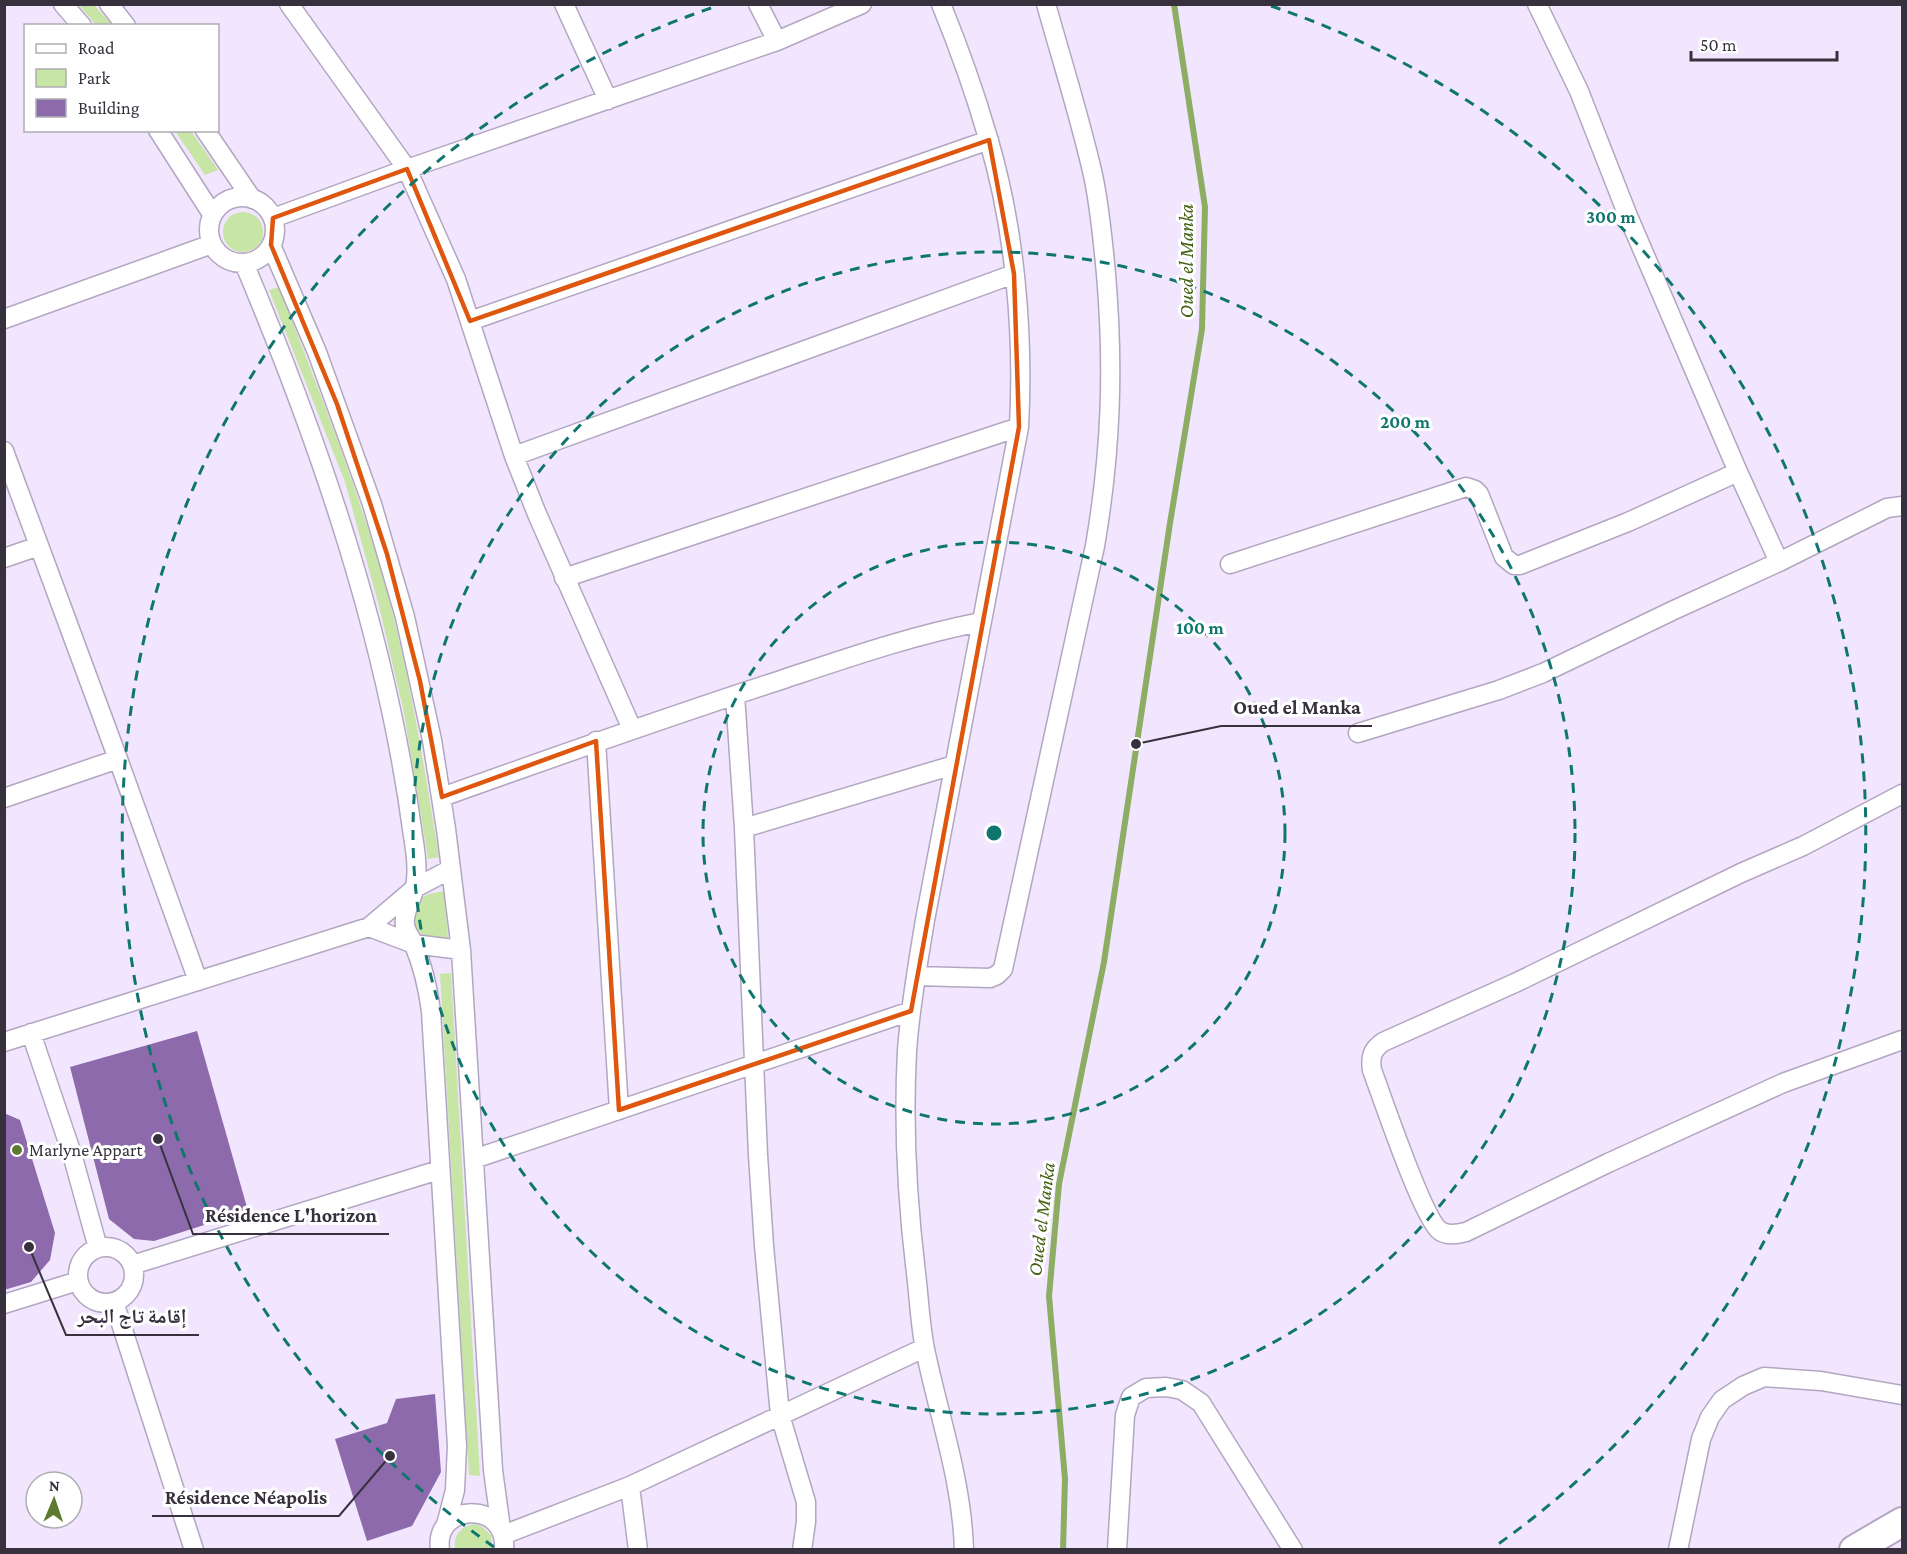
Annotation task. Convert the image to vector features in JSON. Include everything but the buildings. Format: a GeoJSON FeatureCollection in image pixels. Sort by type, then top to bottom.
{"type":"FeatureCollection","features":[{"type":"Feature","properties":{"kind":"main road"},"geometry":{"type":"LineString","coordinates":[[1854,1550],[1902,1522]]}},
{"type":"Feature","properties":{"kind":"street"},"geometry":{"type":"LineString","coordinates":[[63,4],[80,24]]}},
{"type":"Feature","properties":{"kind":"street"},"geometry":{"type":"LineString","coordinates":[[109,4],[124,24]]}},
{"type":"Feature","properties":{"kind":"street"},"geometry":{"type":"LineString","coordinates":[[289,4],[407,169],[442,246],[470,321],[514,456],[564,578],[632,729]]}},
{"type":"Feature","properties":{"kind":"street"},"geometry":{"type":"LineString","coordinates":[[564,4],[608,100]]}},
{"type":"Feature","properties":{"kind":"street"},"geometry":{"type":"LineString","coordinates":[[758,4],[777,41]]}},
{"type":"Feature","properties":{"kind":"street"},"geometry":{"type":"LineString","coordinates":[[273,219],[407,169],[777,41],[862,4]]}},
{"type":"Feature","properties":{"kind":"street"},"geometry":{"type":"LineString","coordinates":[[916,976],[990,978],[1003,969],[1095,546],[1106,474],[1111,407],[1111,368],[1109,307],[1100,215],[1082,129],[1046,4]]}},
{"type":"Feature","properties":{"kind":"street"},"geometry":{"type":"LineString","coordinates":[[1537,4],[1578,91],[1628,216],[1737,472],[1779,562]]}},
{"type":"Feature","properties":{"kind":"street"},"geometry":{"type":"LineString","coordinates":[[943,5],[989,140],[1005,210],[1014,274],[1021,383],[1019,427],[916,976],[908,1051],[906,1124],[908,1201],[924,1348],[952,1458],[963,1518],[964,1550]]}},
{"type":"Feature","properties":{"kind":"street"},"geometry":{"type":"LineString","coordinates":[[159,132],[212,214]]}},
{"type":"Feature","properties":{"kind":"street"},"geometry":{"type":"LineString","coordinates":[[206,132],[252,199]]}},
{"type":"Feature","properties":{"kind":"street"},"geometry":{"type":"LineString","coordinates":[[470,321],[989,140]]}},
{"type":"Feature","properties":{"kind":"street"},"geometry":{"type":"LineString","coordinates":[[241,197],[252,199],[261,203],[273,219],[275,232],[271,245],[255,260],[244,263],[231,262],[219,255],[212,244],[208,229],[212,214],[229,200],[241,197]]}},
{"type":"Feature","properties":{"kind":"street"},"geometry":{"type":"LineString","coordinates":[[4,319],[212,244]]}},
{"type":"Feature","properties":{"kind":"street"},"geometry":{"type":"LineString","coordinates":[[271,245],[317,352],[372,504],[405,617],[432,740],[442,797],[461,950],[493,1470],[503,1538]]}},
{"type":"Feature","properties":{"kind":"street"},"geometry":{"type":"LineString","coordinates":[[244,263],[314,446],[356,574],[377,650],[411,816],[416,860],[415,888],[404,924],[414,944],[431,1011],[457,1469],[455,1490],[446,1525]]}},
{"type":"Feature","properties":{"kind":"street"},"geometry":{"type":"LineString","coordinates":[[514,456],[1014,274]]}},
{"type":"Feature","properties":{"kind":"street"},"geometry":{"type":"LineString","coordinates":[[564,578],[1019,427]]}},
{"type":"Feature","properties":{"kind":"street"},"geometry":{"type":"LineString","coordinates":[[4,452],[198,981]]}},
{"type":"Feature","properties":{"kind":"street"},"geometry":{"type":"LineString","coordinates":[[1230,564],[1466,487],[1475,489],[1479,494],[1504,557],[1514,565],[1520,565],[1628,522],[1737,472]]}},
{"type":"Feature","properties":{"kind":"street"},"geometry":{"type":"LineString","coordinates":[[1358,733],[1499,690],[1543,674],[1887,508],[1902,506]]}},
{"type":"Feature","properties":{"kind":"street"},"geometry":{"type":"LineString","coordinates":[[4,558],[39,546]]}},
{"type":"Feature","properties":{"kind":"street"},"geometry":{"type":"LineString","coordinates":[[442,797],[596,741],[735,695],[908,639],[981,622]]}},
{"type":"Feature","properties":{"kind":"street"},"geometry":{"type":"LineString","coordinates":[[735,695],[744,828],[764,1246],[780,1415],[806,1502],[802,1550]]}},
{"type":"Feature","properties":{"kind":"street"},"geometry":{"type":"LineString","coordinates":[[596,741],[619,1110]]}},
{"type":"Feature","properties":{"kind":"street"},"geometry":{"type":"LineString","coordinates":[[4,798],[118,759]]}},
{"type":"Feature","properties":{"kind":"street"},"geometry":{"type":"LineString","coordinates":[[744,828],[954,765]]}},
{"type":"Feature","properties":{"kind":"street"},"geometry":{"type":"LineString","coordinates":[[1902,794],[1803,846],[1742,873],[1515,983],[1383,1041],[1372,1053],[1371,1062],[1399,1145],[1429,1218],[1443,1233],[1459,1234],[1783,1083],[1902,1040]]}},
{"type":"Feature","properties":{"kind":"street"},"geometry":{"type":"LineString","coordinates":[[4,1042],[369,927],[415,888],[451,869]]}},
{"type":"Feature","properties":{"kind":"street"},"geometry":{"type":"LineString","coordinates":[[369,927],[414,944],[461,950]]}},
{"type":"Feature","properties":{"kind":"street"},"geometry":{"type":"LineString","coordinates":[[474,1159],[911,1011]]}},
{"type":"Feature","properties":{"kind":"street"},"geometry":{"type":"LineString","coordinates":[[31,1033],[72,1154],[98,1248]]}},
{"type":"Feature","properties":{"kind":"street"},"geometry":{"type":"LineString","coordinates":[[132,1265],[439,1170]]}},
{"type":"Feature","properties":{"kind":"street"},"geometry":{"type":"LineString","coordinates":[[110,1247],[121,1251],[132,1265],[134,1277],[124,1297],[114,1302],[102,1303],[91,1300],[82,1292],[78,1281],[80,1263],[87,1253],[98,1248],[110,1247]]}},
{"type":"Feature","properties":{"kind":"street"},"geometry":{"type":"LineString","coordinates":[[4,1304],[78,1281]]}},
{"type":"Feature","properties":{"kind":"street"},"geometry":{"type":"LineString","coordinates":[[114,1302],[194,1550]]}},
{"type":"Feature","properties":{"kind":"street"},"geometry":{"type":"LineString","coordinates":[[503,1538],[630,1486],[924,1348]]}},
{"type":"Feature","properties":{"kind":"street"},"geometry":{"type":"LineString","coordinates":[[1678,1550],[1704,1432],[1710,1417],[1722,1400],[1743,1386],[1764,1377],[1821,1381],[1902,1395]]}},
{"type":"Feature","properties":{"kind":"street"},"geometry":{"type":"LineString","coordinates":[[1117,1550],[1125,1415],[1131,1397],[1146,1388],[1166,1386],[1182,1390],[1201,1403],[1293,1550]]}},
{"type":"Feature","properties":{"kind":"street"},"geometry":{"type":"LineString","coordinates":[[630,1486],[638,1550]]}},
{"type":"Feature","properties":{"kind":"street"},"geometry":{"type":"LineString","coordinates":[[440,1550],[441,1533],[446,1525],[456,1516],[468,1512],[481,1513],[492,1519],[503,1538]]}},
{"type":"Feature","properties":{"kind":"highlighted area"},"geometry":{"type":"Polygon","coordinates":[[[989,140],[1014,274],[1019,427],[911,1011],[619,1110],[596,741],[442,797],[420,681],[387,554],[337,404],[271,245],[273,218],[407,169],[470,321],[989,140]]]}},
{"type":"Feature","properties":{"kind":"green space"},"geometry":{"type":"Polygon","coordinates":[[[79,5],[94,5],[111,24],[95,24],[79,5]]]}},
{"type":"Feature","properties":{"kind":"green space"},"geometry":{"type":"Polygon","coordinates":[[[176,132],[192,132],[218,170],[205,175],[176,132]]]}},
{"type":"Feature","properties":{"kind":"green space"},"geometry":{"type":"Polygon","coordinates":[[[243,212],[257,218],[263,232],[257,246],[243,252],[229,246],[223,232],[229,218],[243,212]]]}},
{"type":"Feature","properties":{"kind":"green space"},"geometry":{"type":"Polygon","coordinates":[[[279,287],[353,483],[379,563],[398,635],[411,698],[439,857],[428,859],[404,713],[379,606],[345,482],[269,290],[279,287]]]}},
{"type":"Feature","properties":{"kind":"green space"},"geometry":{"type":"Polygon","coordinates":[[[444,891],[448,938],[431,938],[418,930],[412,919],[420,898],[444,891]]]}},
{"type":"Feature","properties":{"kind":"green space"},"geometry":{"type":"Polygon","coordinates":[[[451,973],[480,1476],[469,1475],[440,974],[451,973]]]}},
{"type":"Feature","properties":{"kind":"green space"},"geometry":{"type":"Polygon","coordinates":[[[475,1524],[491,1535],[493,1549],[455,1549],[455,1539],[459,1532],[475,1524]]]}},
{"type":"Feature","properties":{"kind":"waterway","name":"Oued el Manka"},"geometry":{"type":"LineString","coordinates":[[1063,1550],[1065,1479],[1049,1296],[1059,1184],[1104,962],[1170,523],[1202,329],[1205,207],[1174,4]]}},
{"type":"Feature","properties":{"kind":"place","name":"Oued el Manka"},"geometry":{"type":"Point","coordinates":[1136,744]}},
{"type":"Feature","properties":{"kind":"place","name":"Résidence L'horizon"},"geometry":{"type":"Point","coordinates":[158,1139]}},
{"type":"Feature","properties":{"kind":"place","name":"Marlyne Appart"},"geometry":{"type":"Point","coordinates":[17,1150]}},
{"type":"Feature","properties":{"kind":"place","name":"إقامة تاج البحر"},"geometry":{"type":"Point","coordinates":[29,1247]}},
{"type":"Feature","properties":{"kind":"place","name":"Résidence Néapolis"},"geometry":{"type":"Point","coordinates":[390,1456]}}]}
